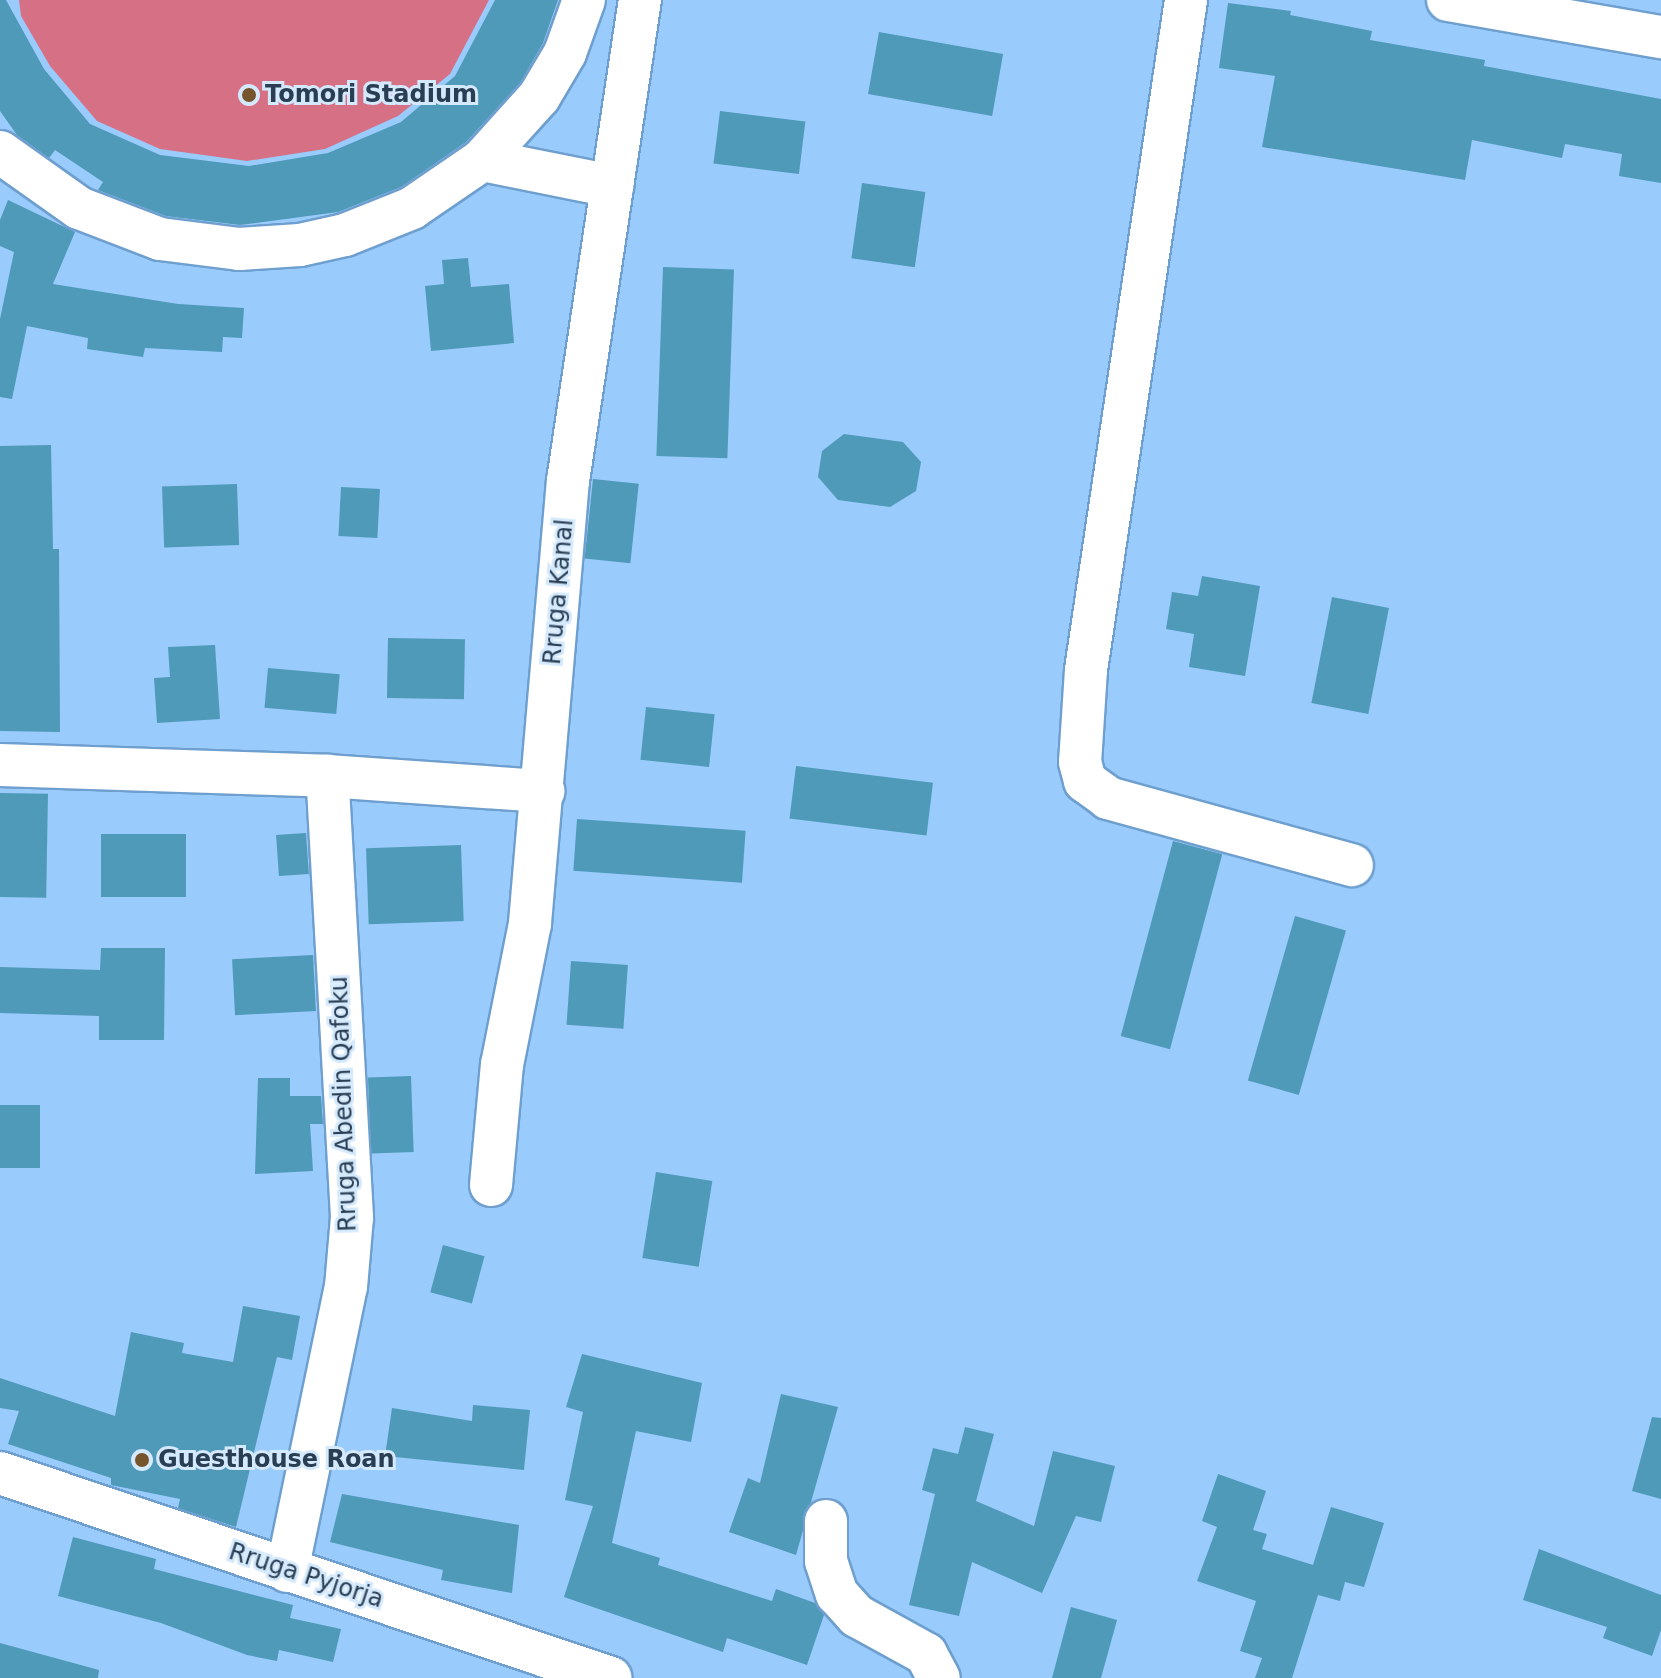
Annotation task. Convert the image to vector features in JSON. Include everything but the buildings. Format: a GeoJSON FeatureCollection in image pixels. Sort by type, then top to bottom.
{"type":"FeatureCollection","features":[{"type":"Feature","properties":{"kind":"street"},"geometry":{"type":"LineString","coordinates":[[0,152],[47,189],[119,226],[199,246],[239,249],[300,245],[379,223],[447,187],[482,160],[539,97],[565,53],[584,0]]}},
{"type":"Feature","properties":{"kind":"street","name":"Rruga Kanal"},"geometry":{"type":"LineString","coordinates":[[491,1185],[502,1065],[530,923],[568,481],[640,0]]}},
{"type":"Feature","properties":{"kind":"street"},"geometry":{"type":"LineString","coordinates":[[1186,0],[1086,670],[1080,762],[1085,781],[1108,798],[1352,865]]}},
{"type":"Feature","properties":{"kind":"street"},"geometry":{"type":"LineString","coordinates":[[1448,0],[1661,37]]}},
{"type":"Feature","properties":{"kind":"street"},"geometry":{"type":"LineString","coordinates":[[482,160],[612,186]]}},
{"type":"Feature","properties":{"kind":"street"},"geometry":{"type":"LineString","coordinates":[[0,765],[327,776],[543,791]]}},
{"type":"Feature","properties":{"kind":"street","name":"Rruga Abedin Qafoku"},"geometry":{"type":"LineString","coordinates":[[287,1571],[346,1287],[352,1217],[327,776]]}},
{"type":"Feature","properties":{"kind":"street","name":"Rruga Pyjorja"},"geometry":{"type":"LineString","coordinates":[[0,1473],[611,1678]]}},
{"type":"Feature","properties":{"kind":"street"},"geometry":{"type":"LineString","coordinates":[[826,1521],[826,1561],[837,1594],[857,1616],[926,1654],[939,1678]]}},
{"type":"Feature","properties":{"kind":"shaded area","name":"Tomori Stadium"},"geometry":{"type":"Polygon","coordinates":[[[19,0],[489,0],[450,74],[398,116],[325,149],[247,161],[160,149],[97,121],[50,66],[21,16],[19,0]]]}},
{"type":"Feature","properties":{"kind":"place","name":"Tomori Stadium"},"geometry":{"type":"Point","coordinates":[249,95]}},
{"type":"Feature","properties":{"kind":"place","name":"Guesthouse Roan"},"geometry":{"type":"Point","coordinates":[142,1460]}}]}
